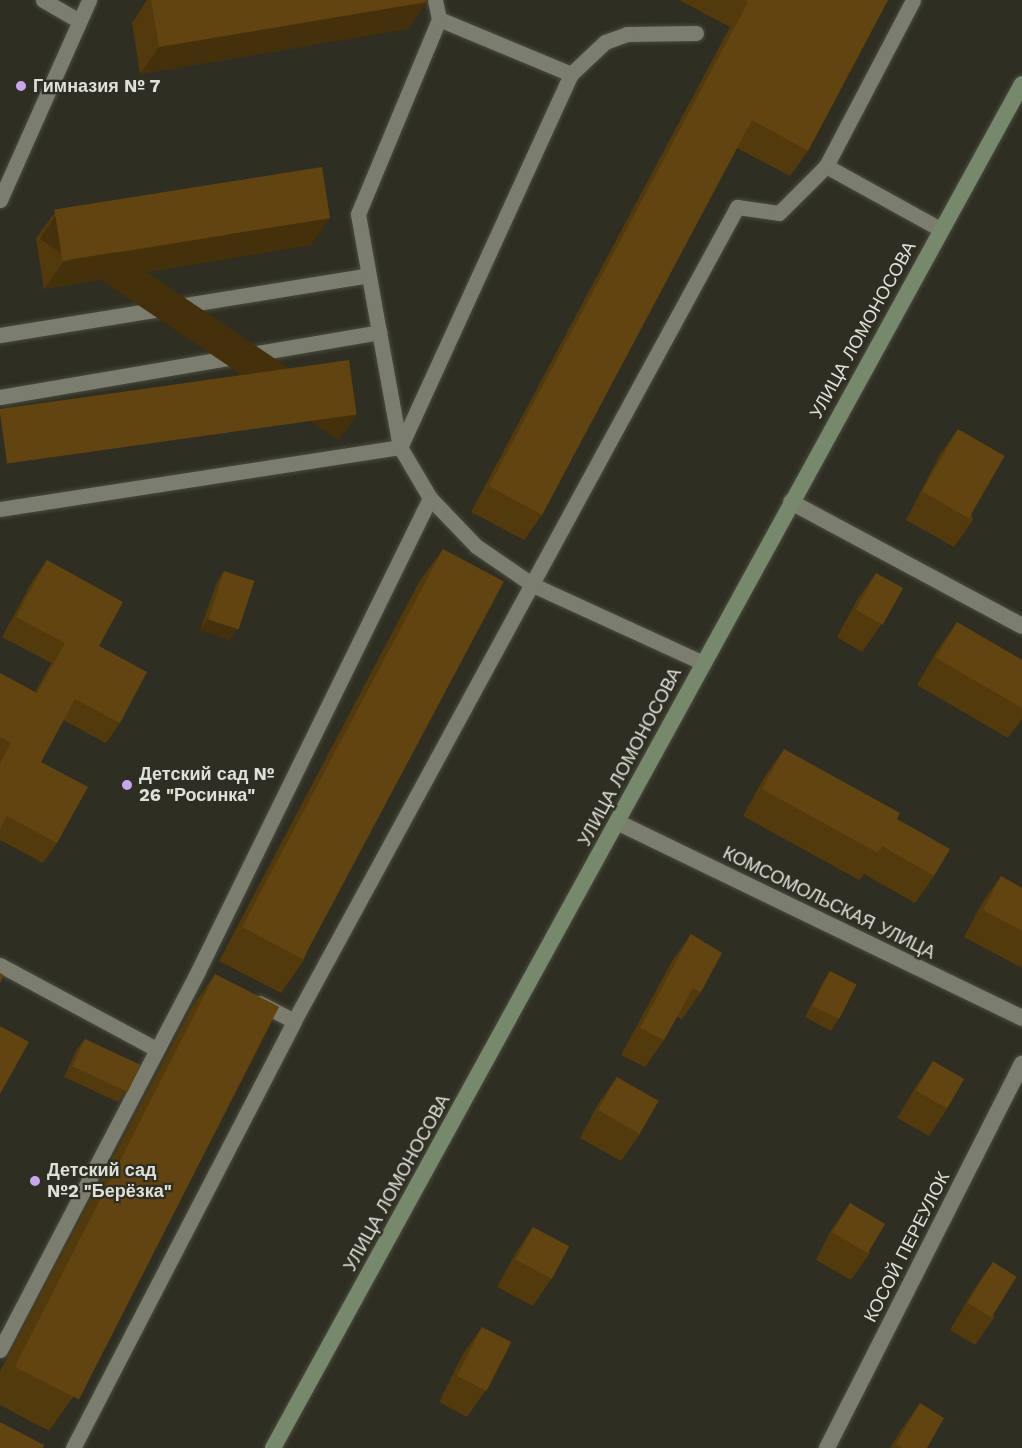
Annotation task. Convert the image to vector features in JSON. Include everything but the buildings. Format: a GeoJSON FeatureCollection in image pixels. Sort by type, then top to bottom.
{"type":"FeatureCollection","features":[{"type":"Feature","properties":{"kind":"main road","name":"УЛИЦА ЛОМОНОСОВА"},"geometry":{"type":"LineString","coordinates":[[273,1448],[619,823],[703,663],[940,229],[1022,84]]}},
{"type":"Feature","properties":{"kind":"street"},"geometry":{"type":"LineString","coordinates":[[791,502],[1022,626]]}},
{"type":"Feature","properties":{"kind":"street","name":"КОМСОМОЛЬСКАЯ УЛИЦА"},"geometry":{"type":"LineString","coordinates":[[619,823],[1022,1018]]}},
{"type":"Feature","properties":{"kind":"street","name":"КОСОЙ ПЕРЕУЛОК"},"geometry":{"type":"LineString","coordinates":[[827,1448],[1022,1064]]}},
{"type":"Feature","properties":{"kind":"lane"},"geometry":{"type":"LineString","coordinates":[[43,0],[77,20]]}},
{"type":"Feature","properties":{"kind":"lane"},"geometry":{"type":"LineString","coordinates":[[0,200],[77,20],[89,0]]}},
{"type":"Feature","properties":{"kind":"lane"},"geometry":{"type":"LineString","coordinates":[[435,0],[439,19],[358,214],[366,276],[379,332],[400,447],[430,498],[476,546],[533,585],[703,663]]}},
{"type":"Feature","properties":{"kind":"lane"},"geometry":{"type":"LineString","coordinates":[[73,1448],[294,1022],[737,207],[779,213],[826,166],[913,0]]}},
{"type":"Feature","properties":{"kind":"lane"},"geometry":{"type":"LineString","coordinates":[[439,19],[571,74]]}},
{"type":"Feature","properties":{"kind":"lane"},"geometry":{"type":"LineString","coordinates":[[400,447],[571,74],[605,42],[627,34],[696,33]]}},
{"type":"Feature","properties":{"kind":"lane"},"geometry":{"type":"LineString","coordinates":[[826,166],[940,229]]}},
{"type":"Feature","properties":{"kind":"lane"},"geometry":{"type":"LineString","coordinates":[[0,335],[366,276]]}},
{"type":"Feature","properties":{"kind":"lane"},"geometry":{"type":"LineString","coordinates":[[0,397],[379,332]]}},
{"type":"Feature","properties":{"kind":"lane"},"geometry":{"type":"LineString","coordinates":[[0,508],[400,447]]}},
{"type":"Feature","properties":{"kind":"lane"},"geometry":{"type":"LineString","coordinates":[[0,1350],[198,971],[430,498]]}},
{"type":"Feature","properties":{"kind":"lane"},"geometry":{"type":"LineString","coordinates":[[0,965],[156,1049]]}},
{"type":"Feature","properties":{"kind":"lane"},"geometry":{"type":"LineString","coordinates":[[198,971],[217,981]]}},
{"type":"Feature","properties":{"kind":"lane"},"geometry":{"type":"LineString","coordinates":[[246,996],[294,1022]]}},
{"type":"Feature","properties":{"kind":"place","name":"Гимназия № 7"},"geometry":{"type":"Point","coordinates":[21,86]}},
{"type":"Feature","properties":{"kind":"place","name":"Детский сад № 26 \"Росинка\""},"geometry":{"type":"Point","coordinates":[127,785]}},
{"type":"Feature","properties":{"kind":"place","name":"Детский сад №2 \"Берёзка\""},"geometry":{"type":"Point","coordinates":[35,1181]}}]}
